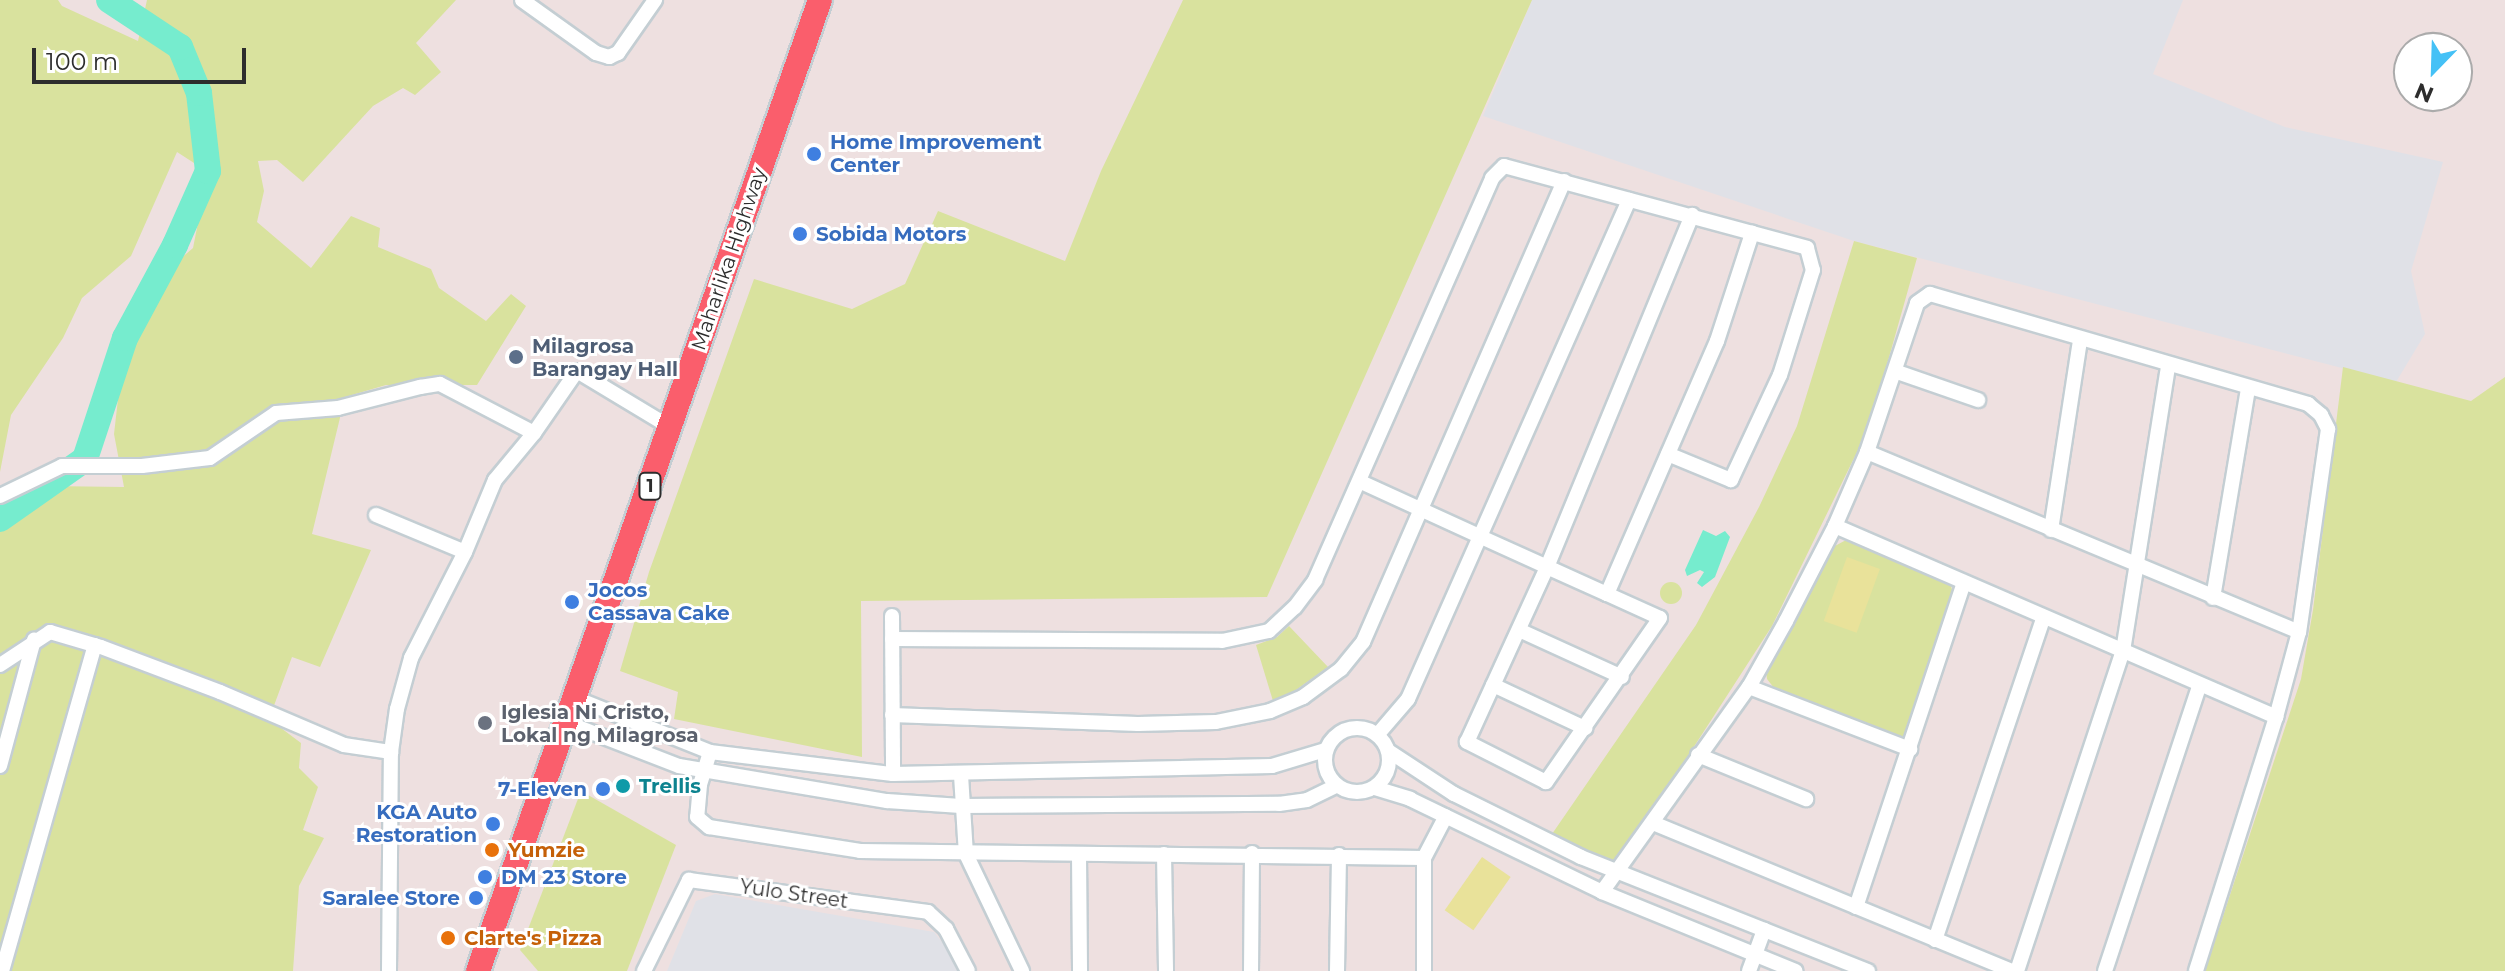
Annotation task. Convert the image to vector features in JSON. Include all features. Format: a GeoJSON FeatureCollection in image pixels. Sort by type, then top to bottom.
{"type":"FeatureCollection","features":[{"type":"Feature","properties":{"kind":"highway","name":"Maharlika Highway"},"geometry":{"type":"LineString","coordinates":[[478,971],[820,0]]}},
{"type":"Feature","properties":{"kind":"street"},"geometry":{"type":"LineString","coordinates":[[522,0],[596,53],[609,57],[618,53],[655,0]]}},
{"type":"Feature","properties":{"kind":"street"},"geometry":{"type":"LineString","coordinates":[[892,639],[1222,641],[1269,631],[1295,607],[1315,580],[1361,482],[1492,178],[1504,166],[1807,248],[1813,270],[1780,375],[1731,480],[1668,454]]}},
{"type":"Feature","properties":{"kind":"street"},"geometry":{"type":"LineString","coordinates":[[892,715],[1138,724],[1216,722],[1270,711],[1303,697],[1341,669],[1363,642],[1564,181]]}},
{"type":"Feature","properties":{"kind":"street"},"geometry":{"type":"LineString","coordinates":[[1378,734],[1408,699],[1629,200]]}},
{"type":"Feature","properties":{"kind":"street"},"geometry":{"type":"LineString","coordinates":[[1361,482],[1481,537],[1547,567],[1660,618],[1622,677],[1546,782],[1467,742],[1547,567],[1692,215]]}},
{"type":"Feature","properties":{"kind":"street"},"geometry":{"type":"LineString","coordinates":[[1607,594],[1717,341],[1752,233]]}},
{"type":"Feature","properties":{"kind":"street"},"geometry":{"type":"LineString","coordinates":[[1602,892],[1749,687],[1835,526],[1897,372],[1917,303],[1930,294],[2168,366],[2308,404],[2321,415],[2328,429],[2299,632],[2276,717],[2196,971]]}},
{"type":"Feature","properties":{"kind":"street"},"geometry":{"type":"LineString","coordinates":[[2051,530],[2080,340]]}},
{"type":"Feature","properties":{"kind":"street"},"geometry":{"type":"LineString","coordinates":[[1653,823],[2015,971],[2123,651],[2133,565],[2168,366]]}},
{"type":"Feature","properties":{"kind":"street"},"geometry":{"type":"LineString","coordinates":[[389,971],[391,752],[397,709],[411,658],[465,552],[495,480],[534,433],[577,371],[670,427]]}},
{"type":"Feature","properties":{"kind":"street"},"geometry":{"type":"LineString","coordinates":[[1897,372],[1978,400]]}},
{"type":"Feature","properties":{"kind":"street"},"geometry":{"type":"LineString","coordinates":[[0,496],[12,494],[62,466],[98,468],[210,458],[276,413],[338,408],[440,384],[534,433]]}},
{"type":"Feature","properties":{"kind":"street"},"geometry":{"type":"LineString","coordinates":[[2213,598],[2248,388]]}},
{"type":"Feature","properties":{"kind":"street"},"geometry":{"type":"LineString","coordinates":[[1867,452],[2299,632]]}},
{"type":"Feature","properties":{"kind":"street"},"geometry":{"type":"LineString","coordinates":[[376,515],[465,552]]}},
{"type":"Feature","properties":{"kind":"street"},"geometry":{"type":"LineString","coordinates":[[1835,526],[2276,717]]}},
{"type":"Feature","properties":{"kind":"street"},"geometry":{"type":"LineString","coordinates":[[1856,907],[1964,582]]}},
{"type":"Feature","properties":{"kind":"street"},"geometry":{"type":"LineString","coordinates":[[892,616],[893,774]]}},
{"type":"Feature","properties":{"kind":"street"},"geometry":{"type":"LineString","coordinates":[[1935,940],[2044,617]]}},
{"type":"Feature","properties":{"kind":"street"},"geometry":{"type":"LineString","coordinates":[[1519,630],[1622,677]]}},
{"type":"Feature","properties":{"kind":"street"},"geometry":{"type":"LineString","coordinates":[[0,665],[50,632],[95,645],[220,692],[344,745],[391,752]]}},
{"type":"Feature","properties":{"kind":"street"},"geometry":{"type":"LineString","coordinates":[[0,766],[34,640]]}},
{"type":"Feature","properties":{"kind":"street"},"geometry":{"type":"LineString","coordinates":[[2,971],[95,645]]}},
{"type":"Feature","properties":{"kind":"street"},"geometry":{"type":"LineString","coordinates":[[2105,971],[2200,684]]}},
{"type":"Feature","properties":{"kind":"street"},"geometry":{"type":"LineString","coordinates":[[1493,685],[1585,728]]}},
{"type":"Feature","properties":{"kind":"street"},"geometry":{"type":"LineString","coordinates":[[1749,687],[1910,749]]}},
{"type":"Feature","properties":{"kind":"street"},"geometry":{"type":"LineString","coordinates":[[575,698],[710,752],[893,774],[961,775],[1272,766],[1325,750],[1338,733],[1358,727],[1378,734],[1390,752],[1454,794],[1618,873],[1868,971]]}},
{"type":"Feature","properties":{"kind":"street"},"geometry":{"type":"LineString","coordinates":[[565,722],[657,759],[704,772],[887,801],[961,806],[1279,804],[1307,800],[1336,786]]}},
{"type":"Feature","properties":{"kind":"street"},"geometry":{"type":"LineString","coordinates":[[1325,750],[1326,770],[1336,786],[1355,793],[1375,788],[1410,799],[1602,892],[1796,971]]}},
{"type":"Feature","properties":{"kind":"street"},"geometry":{"type":"LineString","coordinates":[[710,752],[697,817],[709,827],[860,851],[966,854],[1252,853],[1424,858]]}},
{"type":"Feature","properties":{"kind":"street"},"geometry":{"type":"LineString","coordinates":[[1375,788],[1388,773],[1390,752]]}},
{"type":"Feature","properties":{"kind":"street"},"geometry":{"type":"LineString","coordinates":[[1698,755],[1806,799]]}},
{"type":"Feature","properties":{"kind":"street"},"geometry":{"type":"LineString","coordinates":[[961,775],[966,854],[1022,971]]}},
{"type":"Feature","properties":{"kind":"street"},"geometry":{"type":"LineString","coordinates":[[1424,971],[1424,858],[1446,816]]}},
{"type":"Feature","properties":{"kind":"street"},"geometry":{"type":"LineString","coordinates":[[1251,971],[1252,853]]}},
{"type":"Feature","properties":{"kind":"street"},"geometry":{"type":"LineString","coordinates":[[1079,854],[1080,971]]}},
{"type":"Feature","properties":{"kind":"street"},"geometry":{"type":"LineString","coordinates":[[1164,854],[1166,971]]}},
{"type":"Feature","properties":{"kind":"street"},"geometry":{"type":"LineString","coordinates":[[1337,971],[1339,855]]}},
{"type":"Feature","properties":{"kind":"street","name":"Yulo Street"},"geometry":{"type":"LineString","coordinates":[[644,971],[689,880],[928,912],[946,929],[968,971]]}},
{"type":"Feature","properties":{"kind":"street"},"geometry":{"type":"LineString","coordinates":[[0,918],[16,922]]}},
{"type":"Feature","properties":{"kind":"street"},"geometry":{"type":"LineString","coordinates":[[1749,971],[1764,930]]}},
{"type":"Feature","properties":{"kind":"shaded area"},"geometry":{"type":"Polygon","coordinates":[[[0,0],[58,0],[62,6],[138,41],[147,0],[456,0],[416,43],[441,72],[415,95],[403,88],[373,106],[303,182],[277,160],[258,161],[264,191],[257,222],[311,268],[351,216],[380,228],[378,247],[431,269],[439,288],[486,321],[511,294],[526,306],[477,385],[386,385],[345,397],[312,534],[371,550],[320,667],[292,657],[269,719],[301,743],[299,768],[318,787],[303,830],[324,838],[299,886],[293,971],[0,971],[0,492],[48,486],[124,487],[114,434],[125,338],[158,278],[193,248],[208,172],[177,152],[131,256],[82,298],[63,338],[11,415],[0,472],[0,0]]]}},
{"type":"Feature","properties":{"kind":"shaded area"},"geometry":{"type":"Polygon","coordinates":[[[1183,0],[1532,0],[1267,597],[861,601],[862,757],[674,719],[678,692],[620,671],[649,572],[754,279],[852,309],[905,284],[938,211],[1065,261],[1101,171],[1183,0]]]}},
{"type":"Feature","properties":{"kind":"shaded area"},"geometry":{"type":"Polygon","coordinates":[[[1532,0],[2183,0],[2153,74],[2285,127],[2443,162],[2411,271],[2425,334],[2396,382],[1854,241],[1483,116],[1532,0]]]}},
{"type":"Feature","properties":{"kind":"shaded area"},"geometry":{"type":"Polygon","coordinates":[[[1854,241],[1917,258],[1886,368],[1858,450],[1772,626],[1686,759],[1610,865],[1552,834],[1696,625],[1759,507],[1797,426],[1854,241]]]}},
{"type":"Feature","properties":{"kind":"shaded area"},"geometry":{"type":"Polygon","coordinates":[[[2343,367],[2471,401],[2505,377],[2505,971],[2205,971],[2301,679],[2313,610],[2343,367]]]}},
{"type":"Feature","properties":{"kind":"shaded area"},"geometry":{"type":"Polygon","coordinates":[[[1703,530],[1716,536],[1725,531],[1730,537],[1715,577],[1702,587],[1697,583],[1704,572],[1700,570],[1687,576],[1685,570],[1703,530]]]}},
{"type":"Feature","properties":{"kind":"shaded area"},"geometry":{"type":"Polygon","coordinates":[[[1846,540],[1950,583],[1953,593],[1907,736],[1901,737],[1774,688],[1767,679],[1766,671],[1835,546],[1846,540]]]}},
{"type":"Feature","properties":{"kind":"shaded area"},"geometry":{"type":"Polygon","coordinates":[[[1847,557],[1880,569],[1857,633],[1824,621],[1847,557]]]}},
{"type":"Feature","properties":{"kind":"shaded area"},"geometry":{"type":"Polygon","coordinates":[[[1671,582],[1679,585],[1682,593],[1679,601],[1671,604],[1663,601],[1660,593],[1663,585],[1671,582]]]}},
{"type":"Feature","properties":{"kind":"shaded area"},"geometry":{"type":"Polygon","coordinates":[[[1289,626],[1328,667],[1296,690],[1273,701],[1256,645],[1277,637],[1289,626]]]}},
{"type":"Feature","properties":{"kind":"shaded area"},"geometry":{"type":"Polygon","coordinates":[[[581,791],[676,845],[627,971],[538,971],[520,950],[581,791]]]}},
{"type":"Feature","properties":{"kind":"shaded area"},"geometry":{"type":"Polygon","coordinates":[[[1482,857],[1511,877],[1473,930],[1445,910],[1482,857]]]}},
{"type":"Feature","properties":{"kind":"shaded area"},"geometry":{"type":"Polygon","coordinates":[[[715,894],[934,932],[965,971],[667,971],[696,901],[715,894]]]}},
{"type":"Feature","properties":{"kind":"waterway"},"geometry":{"type":"LineString","coordinates":[[0,519],[85,459],[125,338],[175,245],[208,171],[199,93],[180,47],[109,0]]}},
{"type":"Feature","properties":{"kind":"place","name":"Home Improvement Center"},"geometry":{"type":"Point","coordinates":[814,154]}},
{"type":"Feature","properties":{"kind":"place","name":"Sobida Motors"},"geometry":{"type":"Point","coordinates":[800,234]}},
{"type":"Feature","properties":{"kind":"place","name":"Milagrosa Barangay Hall"},"geometry":{"type":"Point","coordinates":[516,357]}},
{"type":"Feature","properties":{"kind":"place","name":"Jocos Cassava Cake"},"geometry":{"type":"Point","coordinates":[572,602]}},
{"type":"Feature","properties":{"kind":"place","name":"Iglesia Ni Cristo, Lokal ng Milagrosa"},"geometry":{"type":"Point","coordinates":[485,723]}},
{"type":"Feature","properties":{"kind":"place","name":"Trellis"},"geometry":{"type":"Point","coordinates":[623,786]}},
{"type":"Feature","properties":{"kind":"place","name":"7-Eleven"},"geometry":{"type":"Point","coordinates":[603,789]}},
{"type":"Feature","properties":{"kind":"place","name":"KGA Auto Restoration"},"geometry":{"type":"Point","coordinates":[493,824]}},
{"type":"Feature","properties":{"kind":"place","name":"Yumzie"},"geometry":{"type":"Point","coordinates":[492,850]}},
{"type":"Feature","properties":{"kind":"place","name":"DM 23 Store"},"geometry":{"type":"Point","coordinates":[485,877]}},
{"type":"Feature","properties":{"kind":"place","name":"Saralee Store"},"geometry":{"type":"Point","coordinates":[476,898]}},
{"type":"Feature","properties":{"kind":"place","name":"Clarte's Pizza"},"geometry":{"type":"Point","coordinates":[448,938]}}]}
